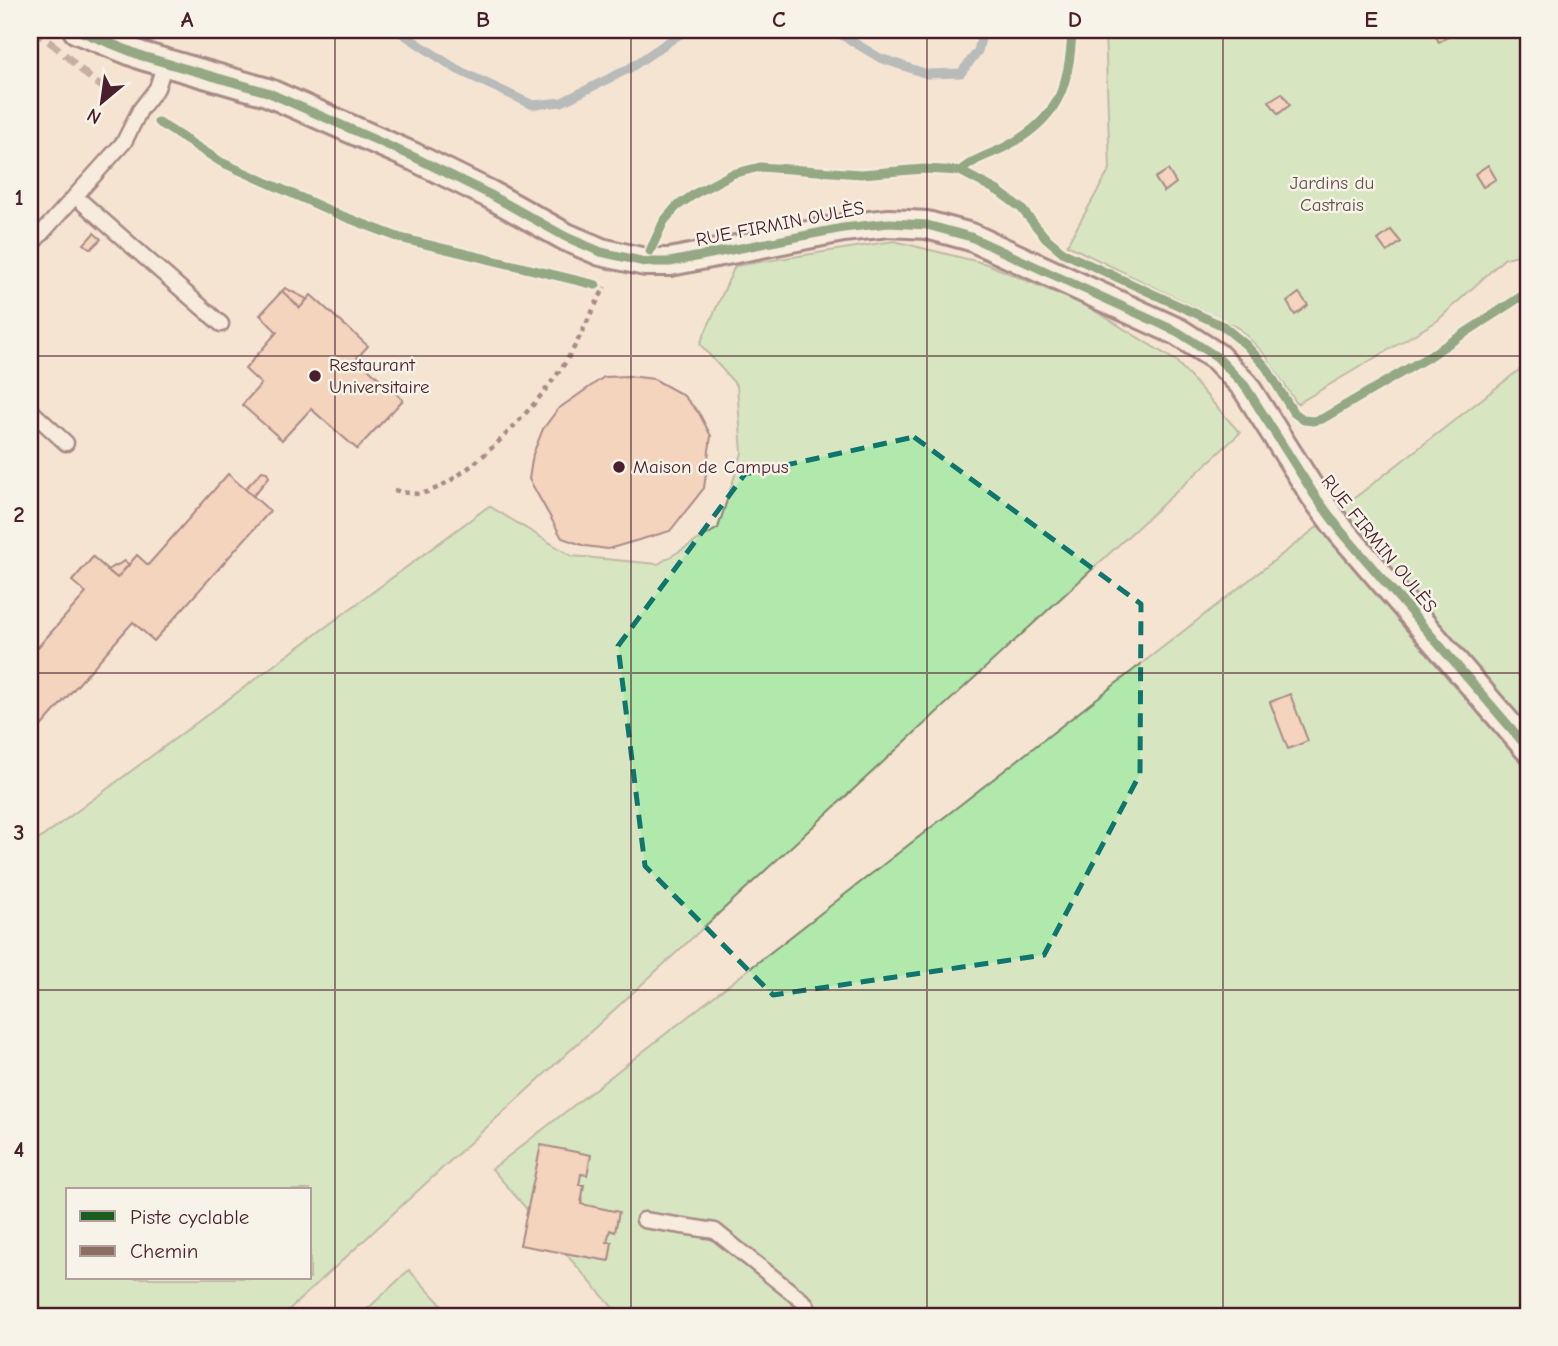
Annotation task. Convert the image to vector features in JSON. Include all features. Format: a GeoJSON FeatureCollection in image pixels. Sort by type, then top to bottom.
{"type":"FeatureCollection","features":[{"type":"Feature","properties":{"kind":"street","name":"RUE FIRMIN OULÈS"},"geometry":{"type":"LineString","coordinates":[[77,30],[165,63],[267,92],[469,184],[566,237],[622,258],[670,262],[843,228],[889,223],[927,225],[971,237],[1178,332],[1217,357],[1245,386],[1315,496],[1341,531],[1528,748]]}},
{"type":"Feature","properties":{"kind":"lane"},"geometry":{"type":"LineString","coordinates":[[30,246],[124,142],[140,110],[157,88],[165,63]]}},
{"type":"Feature","properties":{"kind":"lane"},"geometry":{"type":"LineString","coordinates":[[76,197],[221,324]]}},
{"type":"Feature","properties":{"kind":"lane"},"geometry":{"type":"LineString","coordinates":[[30,410],[66,443]]}},
{"type":"Feature","properties":{"kind":"lane"},"geometry":{"type":"LineString","coordinates":[[644,1220],[715,1231],[805,1303],[811,1316]]}},
{"type":"Feature","properties":{"kind":"path"},"geometry":{"type":"LineString","coordinates":[[394,490],[412,495],[429,492],[450,481],[486,452],[520,418],[563,365],[577,344],[605,287]]}},
{"type":"Feature","properties":{"kind":"highlighted area"},"geometry":{"type":"Polygon","coordinates":[[[914,437],[1141,604],[1140,774],[1044,955],[773,995],[645,866],[618,646],[745,474],[914,437]]]}},
{"type":"Feature","properties":{"kind":"green space","name":"Jardins du Castrais"},"geometry":{"type":"Polygon","coordinates":[[[1105,30],[1528,30],[1528,253],[1505,258],[1437,321],[1297,404],[1266,356],[1239,328],[1067,245],[1110,169],[1105,30]]]}},
{"type":"Feature","properties":{"kind":"green space"},"geometry":{"type":"Polygon","coordinates":[[[894,241],[987,264],[1087,306],[1176,361],[1240,433],[282,1316],[30,1316],[30,846],[489,506],[572,556],[658,564],[718,528],[742,453],[737,386],[700,344],[735,266],[894,241]]]}},
{"type":"Feature","properties":{"kind":"green space"},"geometry":{"type":"Polygon","coordinates":[[[1528,363],[1528,1316],[620,1316],[492,1169],[1528,363]]]}},
{"type":"Feature","properties":{"kind":"green space"},"geometry":{"type":"Polygon","coordinates":[[[409,1270],[452,1316],[360,1316],[409,1270]]]}},
{"type":"Feature","properties":{"kind":"building"},"geometry":{"type":"Polygon","coordinates":[[[1432,30],[1450,30],[1453,34],[1439,42],[1432,30]]]}},
{"type":"Feature","properties":{"kind":"building"},"geometry":{"type":"Polygon","coordinates":[[[1282,93],[1290,105],[1278,114],[1269,101],[1282,93]]]}},
{"type":"Feature","properties":{"kind":"building"},"geometry":{"type":"Polygon","coordinates":[[[1488,165],[1496,179],[1483,187],[1475,174],[1488,165]]]}},
{"type":"Feature","properties":{"kind":"building"},"geometry":{"type":"Polygon","coordinates":[[[1168,170],[1176,183],[1164,192],[1155,178],[1168,170]]]}},
{"type":"Feature","properties":{"kind":"building"},"geometry":{"type":"Polygon","coordinates":[[[1391,230],[1401,242],[1387,252],[1378,240],[1391,230]]]}},
{"type":"Feature","properties":{"kind":"building"},"geometry":{"type":"Polygon","coordinates":[[[94,233],[101,239],[91,249],[84,244],[94,233]]]}},
{"type":"Feature","properties":{"kind":"building"},"geometry":{"type":"Polygon","coordinates":[[[285,288],[307,299],[300,308],[282,291],[285,288]]]}},
{"type":"Feature","properties":{"kind":"building","name":"Restaurant Universitaire"},"geometry":{"type":"Polygon","coordinates":[[[282,291],[300,308],[311,295],[368,346],[357,358],[403,400],[357,449],[311,409],[282,440],[242,405],[261,384],[245,369],[277,332],[260,315],[282,291]]]}},
{"type":"Feature","properties":{"kind":"building"},"geometry":{"type":"Polygon","coordinates":[[[1299,293],[1308,305],[1295,315],[1287,302],[1299,293]]]}},
{"type":"Feature","properties":{"kind":"building","name":"Maison de Campus"},"geometry":{"type":"Polygon","coordinates":[[[604,377],[654,379],[683,395],[699,413],[711,436],[704,488],[670,531],[608,549],[585,546],[562,538],[529,479],[533,454],[543,429],[558,409],[604,377]]]}},
{"type":"Feature","properties":{"kind":"building"},"geometry":{"type":"Polygon","coordinates":[[[262,471],[267,472],[269,477],[253,496],[245,489],[262,471]]]}},
{"type":"Feature","properties":{"kind":"building"},"geometry":{"type":"Polygon","coordinates":[[[228,474],[270,511],[154,641],[133,622],[37,731],[30,725],[30,656],[86,593],[72,581],[93,557],[117,578],[137,555],[148,565],[228,474]]]}},
{"type":"Feature","properties":{"kind":"building"},"geometry":{"type":"Polygon","coordinates":[[[125,561],[129,565],[117,578],[107,570],[125,561]]]}},
{"type":"Feature","properties":{"kind":"building"},"geometry":{"type":"Polygon","coordinates":[[[1290,694],[1308,741],[1288,749],[1270,702],[1290,694]]]}},
{"type":"Feature","properties":{"kind":"building"},"geometry":{"type":"Polygon","coordinates":[[[541,1145],[591,1155],[587,1175],[581,1174],[579,1185],[584,1185],[581,1204],[619,1212],[615,1232],[610,1230],[607,1242],[612,1242],[609,1261],[520,1245],[541,1145]]]}},
{"type":"Feature","properties":{"kind":"waterway"},"geometry":{"type":"LineString","coordinates":[[397,30],[458,70],[533,105],[562,102],[630,68],[686,30]]}},
{"type":"Feature","properties":{"kind":"waterway"},"geometry":{"type":"LineString","coordinates":[[833,30],[880,58],[927,74],[961,73],[978,51],[983,30]]}},
{"type":"Feature","properties":{"kind":"marked path"},"geometry":{"type":"LineString","coordinates":[[30,31],[53,44],[93,80],[115,94]]}},
{"type":"Feature","properties":{"kind":"cycle path"},"geometry":{"type":"LineString","coordinates":[[77,30],[142,56],[267,92],[414,157],[491,195],[566,237],[601,252],[645,262],[670,262],[843,228],[889,223],[927,225],[971,237],[1178,332],[1217,357],[1245,386],[1315,496],[1341,531],[1528,748]]}},
{"type":"Feature","properties":{"kind":"cycle path"},"geometry":{"type":"LineString","coordinates":[[960,171],[1021,138],[1048,114],[1064,86],[1072,30]]}},
{"type":"Feature","properties":{"kind":"cycle path"},"geometry":{"type":"LineString","coordinates":[[158,122],[221,162],[340,215],[400,238],[596,285]]}},
{"type":"Feature","properties":{"kind":"cycle path"},"geometry":{"type":"LineString","coordinates":[[650,251],[664,221],[676,207],[732,174],[760,167],[861,174],[924,169],[960,171],[998,191],[1021,208],[1045,237],[1064,253],[1223,326],[1246,345],[1266,367],[1293,412],[1304,420],[1313,421],[1322,419],[1428,357],[1528,292]]}},
{"type":"Feature","properties":{"kind":"place","name":"Restaurant Universitaire"},"geometry":{"type":"Point","coordinates":[315,376]}},
{"type":"Feature","properties":{"kind":"place","name":"Maison de Campus"},"geometry":{"type":"Point","coordinates":[619,467]}}]}
